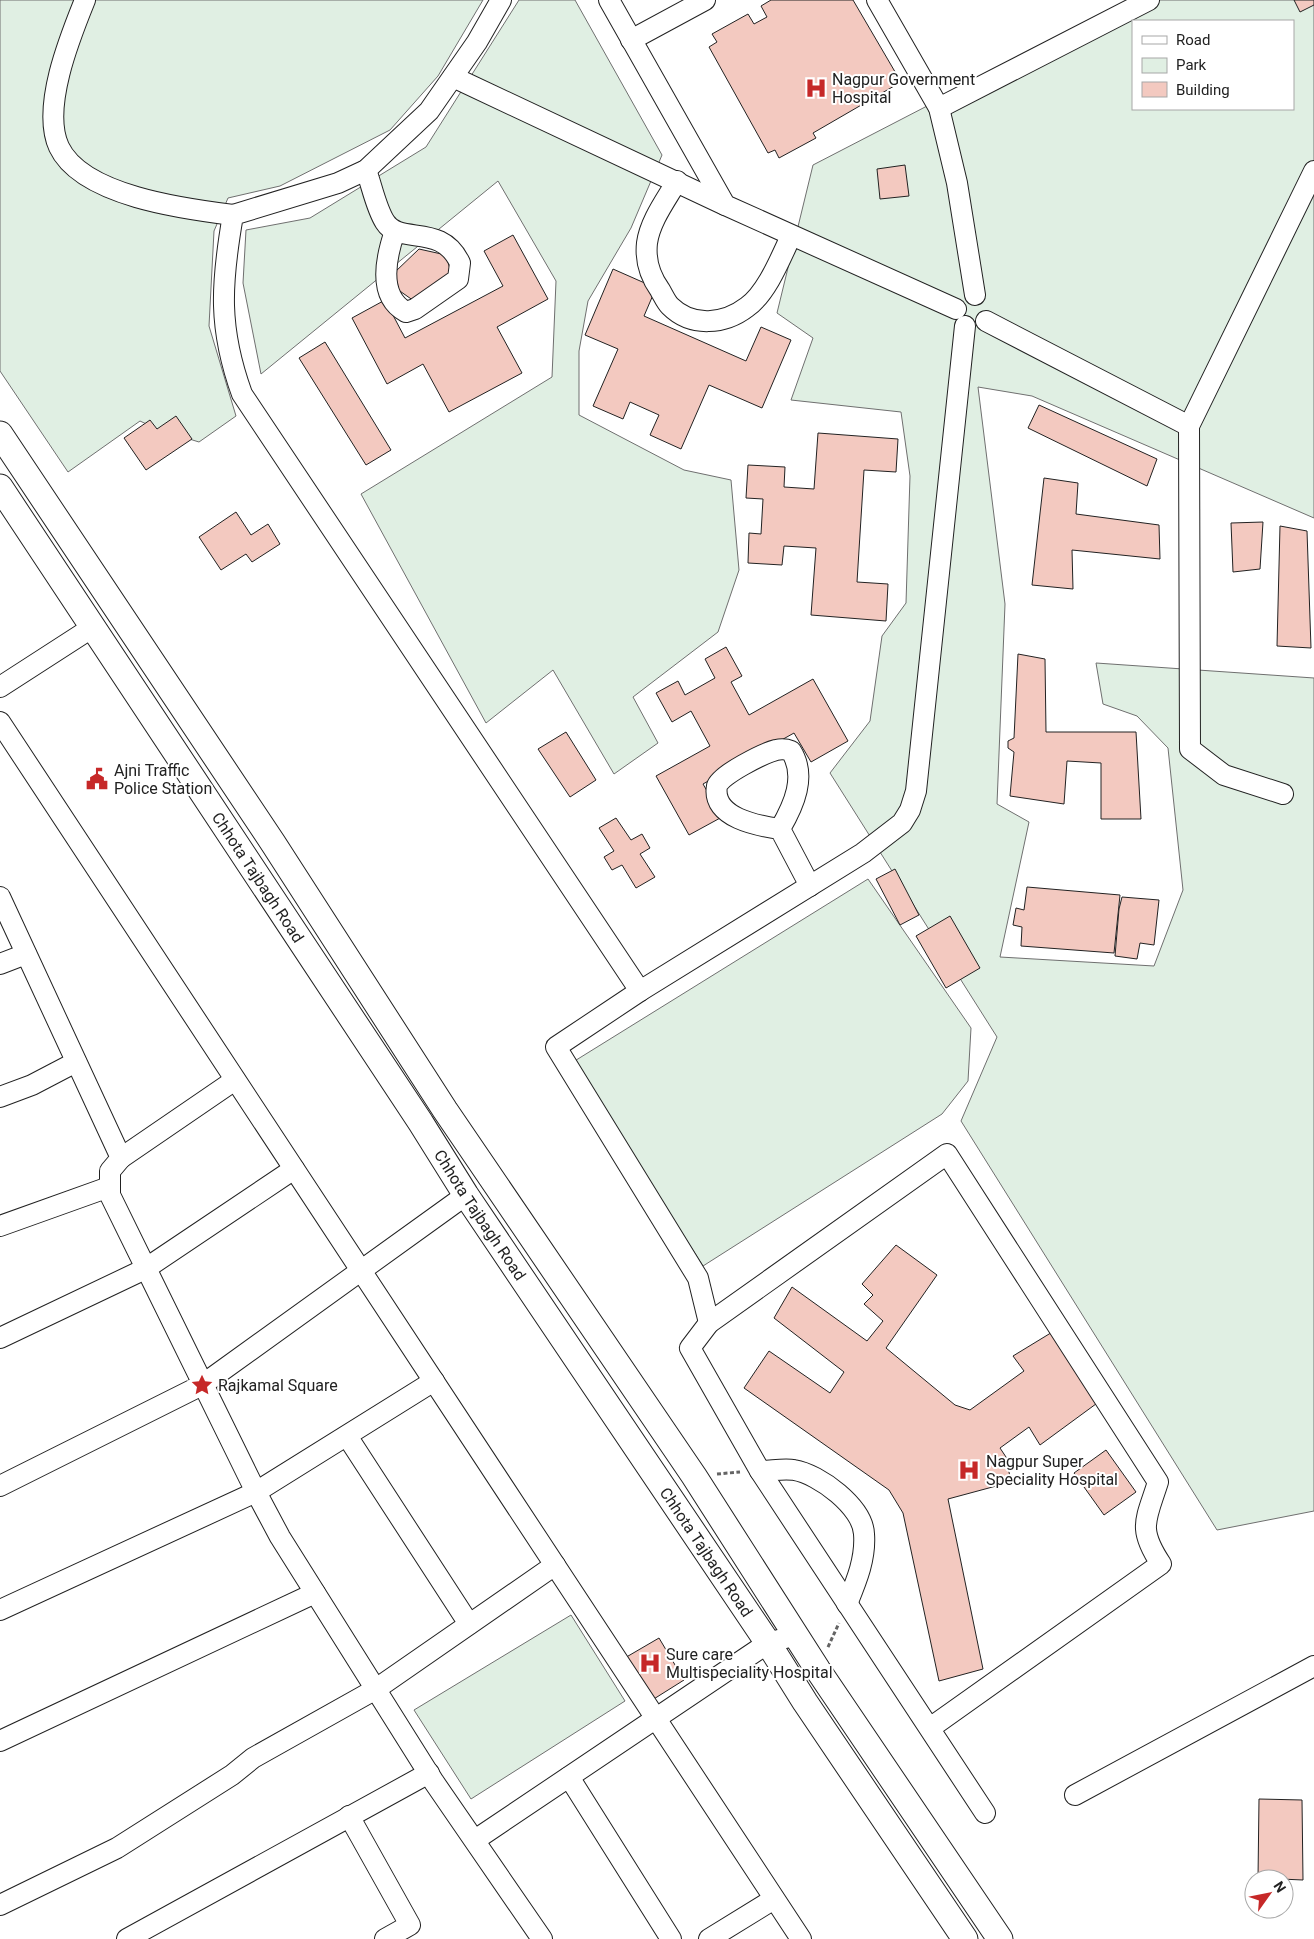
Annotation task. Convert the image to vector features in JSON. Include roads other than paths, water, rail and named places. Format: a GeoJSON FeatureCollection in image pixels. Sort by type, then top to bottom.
{"type":"FeatureCollection","features":[{"type":"Feature","properties":{"kind":"main road"},"geometry":{"type":"LineString","coordinates":[[0,434],[273,843],[491,1178],[694,1476],[818,1670],[1000,1939]]}},
{"type":"Feature","properties":{"kind":"main road","name":"Chhota Tajbagh Road"},"geometry":{"type":"LineString","coordinates":[[0,488],[421,1123],[466,1195],[768,1643],[804,1702],[965,1939]]}},
{"type":"Feature","properties":{"kind":"main road"},"geometry":{"type":"LineString","coordinates":[[466,1195],[491,1178]]}},
{"type":"Feature","properties":{"kind":"street"},"geometry":{"type":"LineString","coordinates":[[85,0],[67,46],[56,89],[54,127],[58,146],[69,164],[128,196],[234,215],[338,183],[366,170],[430,110],[477,42],[501,0]]}},
{"type":"Feature","properties":{"kind":"street"},"geometry":{"type":"LineString","coordinates":[[608,0],[725,205]]}},
{"type":"Feature","properties":{"kind":"street"},"geometry":{"type":"LineString","coordinates":[[631,40],[705,0]]}},
{"type":"Feature","properties":{"kind":"street"},"geometry":{"type":"LineString","coordinates":[[453,77],[677,181],[960,317],[976,327],[986,321],[989,310],[987,304],[975,294],[957,183],[939,108],[877,0]]}},
{"type":"Feature","properties":{"kind":"street"},"geometry":{"type":"LineString","coordinates":[[939,108],[1149,0]]}},
{"type":"Feature","properties":{"kind":"street"},"geometry":{"type":"LineString","coordinates":[[366,170],[385,222],[395,231]]}},
{"type":"Feature","properties":{"kind":"street"},"geometry":{"type":"LineString","coordinates":[[1283,794],[1224,775],[1190,749],[1189,426],[1314,171]]}},
{"type":"Feature","properties":{"kind":"street"},"geometry":{"type":"LineString","coordinates":[[677,181],[655,220],[648,242],[647,257],[650,272],[670,307],[686,317],[702,322],[715,322],[748,307],[761,293],[791,236]]}},
{"type":"Feature","properties":{"kind":"street"},"geometry":{"type":"LineString","coordinates":[[234,215],[223,289],[223,317],[230,362],[242,394],[640,991]]}},
{"type":"Feature","properties":{"kind":"street"},"geometry":{"type":"LineString","coordinates":[[709,1323],[698,1278],[556,1046],[640,991],[863,853],[902,823],[910,810],[916,791],[960,317],[965,296],[975,294]]}},
{"type":"Feature","properties":{"kind":"street"},"geometry":{"type":"LineString","coordinates":[[986,321],[1189,426]]}},
{"type":"Feature","properties":{"kind":"street"},"geometry":{"type":"LineString","coordinates":[[0,687],[93,627]]}},
{"type":"Feature","properties":{"kind":"street"},"geometry":{"type":"LineString","coordinates":[[0,722],[801,1939]]}},
{"type":"Feature","properties":{"kind":"street"},"geometry":{"type":"LineString","coordinates":[[785,749],[791,751],[797,761],[800,772],[798,786],[791,807],[780,828],[761,826],[737,818],[727,811],[720,800],[717,786],[721,780],[742,766],[775,750],[785,749]]}},
{"type":"Feature","properties":{"kind":"street"},"geometry":{"type":"LineString","coordinates":[[780,828],[810,886]]}},
{"type":"Feature","properties":{"kind":"street"},"geometry":{"type":"LineString","coordinates":[[0,897],[121,1158]]}},
{"type":"Feature","properties":{"kind":"street"},"geometry":{"type":"LineString","coordinates":[[0,964],[26,954]]}},
{"type":"Feature","properties":{"kind":"street"},"geometry":{"type":"LineString","coordinates":[[0,1097],[32,1085],[76,1062]]}},
{"type":"Feature","properties":{"kind":"street"},"geometry":{"type":"LineString","coordinates":[[235,1080],[121,1158],[110,1171],[110,1195],[144,1269],[280,1537],[429,1773],[542,1939]]}},
{"type":"Feature","properties":{"kind":"street"},"geometry":{"type":"LineString","coordinates":[[930,1728],[1161,1564],[1150,1547],[1144,1528],[1158,1482],[947,1154],[709,1323],[690,1348],[760,1471],[985,1813]]}},
{"type":"Feature","properties":{"kind":"street"},"geometry":{"type":"LineString","coordinates":[[0,1338],[144,1269],[294,1169]]}},
{"type":"Feature","properties":{"kind":"street"},"geometry":{"type":"LineString","coordinates":[[0,1226],[109,1187]]}},
{"type":"Feature","properties":{"kind":"street"},"geometry":{"type":"LineString","coordinates":[[0,1486],[202,1385],[466,1195]]}},
{"type":"Feature","properties":{"kind":"street"},"geometry":{"type":"LineString","coordinates":[[0,1610],[256,1492],[434,1381]]}},
{"type":"Feature","properties":{"kind":"street"},"geometry":{"type":"LineString","coordinates":[[346,1436],[469,1624]]}},
{"type":"Feature","properties":{"kind":"street"},"geometry":{"type":"LineString","coordinates":[[760,1471],[794,1470],[819,1479],[853,1507],[864,1532],[861,1569],[847,1604]]}},
{"type":"Feature","properties":{"kind":"street"},"geometry":{"type":"LineString","coordinates":[[0,1906],[117,1848],[232,1775],[253,1758],[376,1689],[555,1565]]}},
{"type":"Feature","properties":{"kind":"street"},"geometry":{"type":"LineString","coordinates":[[0,1741],[315,1593]]}},
{"type":"Feature","properties":{"kind":"street"},"geometry":{"type":"LineString","coordinates":[[474,1840],[768,1643],[796,1635]]}},
{"type":"Feature","properties":{"kind":"street"},"geometry":{"type":"LineString","coordinates":[[1075,1795],[1314,1666]]}},
{"type":"Feature","properties":{"kind":"street"},"geometry":{"type":"LineString","coordinates":[[127,1939],[429,1773]]}},
{"type":"Feature","properties":{"kind":"street"},"geometry":{"type":"LineString","coordinates":[[569,1777],[671,1939]]}},
{"type":"Feature","properties":{"kind":"street"},"geometry":{"type":"LineString","coordinates":[[349,1816],[415,1932],[385,1939]]}},
{"type":"Feature","properties":{"kind":"street"},"geometry":{"type":"LineString","coordinates":[[709,1939],[774,1898]]}},
{"type":"Feature","properties":{"kind":"place","name":"Nagpur Government Hospital"},"geometry":{"type":"Point","coordinates":[816,88]}},
{"type":"Feature","properties":{"kind":"place","name":"Ajni Traffic Police Station"},"geometry":{"type":"Point","coordinates":[97,779]}},
{"type":"Feature","properties":{"kind":"place","name":"Rajkamal Square"},"geometry":{"type":"Point","coordinates":[202,1385]}},
{"type":"Feature","properties":{"kind":"place","name":"Nagpur Super Speciality Hospital"},"geometry":{"type":"Point","coordinates":[969,1470]}},
{"type":"Feature","properties":{"kind":"place","name":"Sure care Multispeciality Hospital"},"geometry":{"type":"Point","coordinates":[650,1663]}}]}
